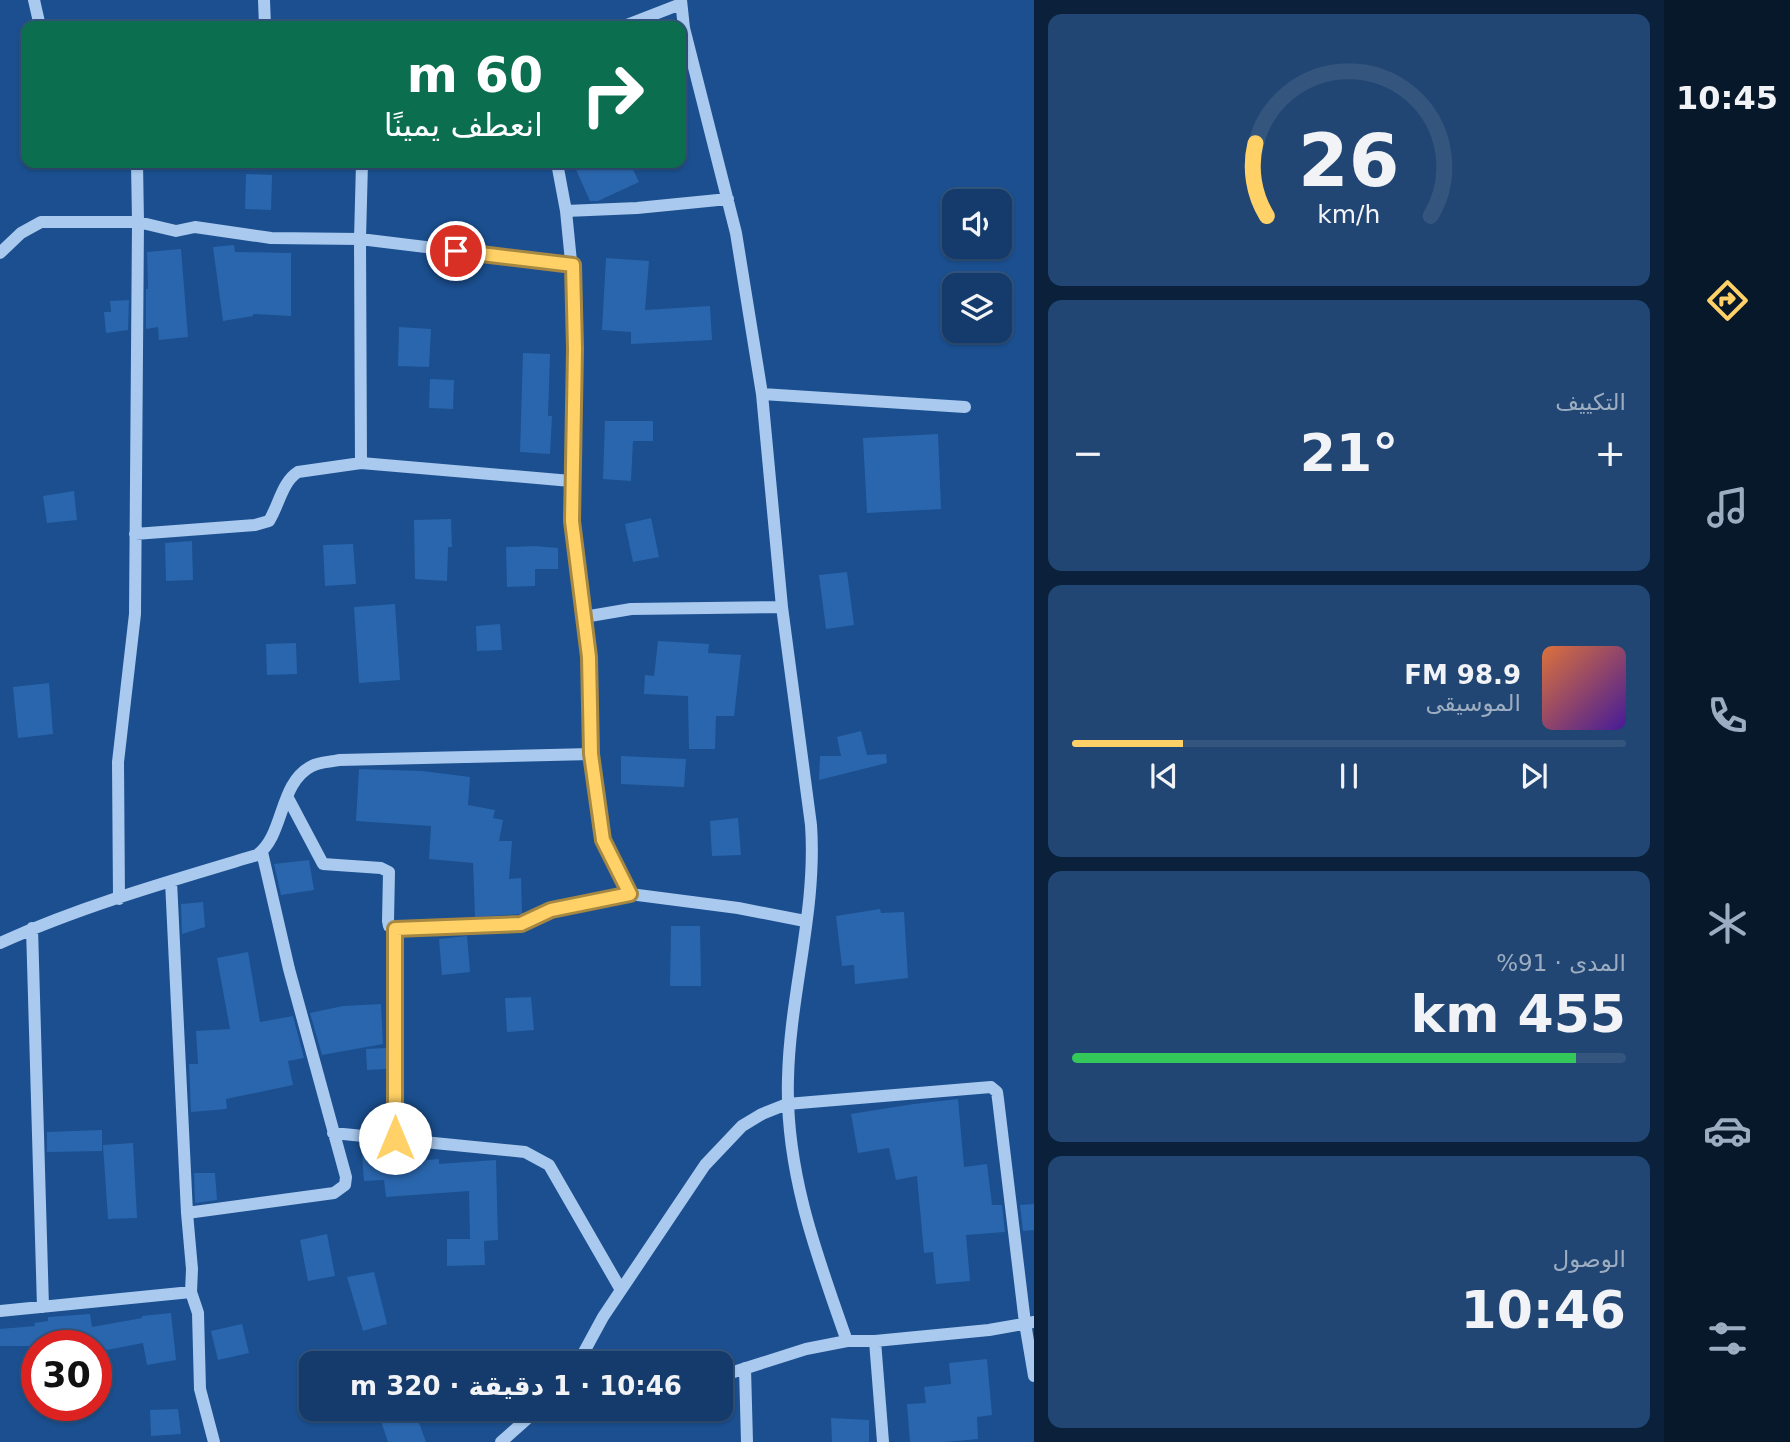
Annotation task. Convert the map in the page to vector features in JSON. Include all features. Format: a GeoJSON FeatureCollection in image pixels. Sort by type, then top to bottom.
{"type":"FeatureCollection","features":[{"type":"Feature","properties":{"kind":"street"},"geometry":{"type":"LineString","coordinates":[[34,0],[39,21]]}},
{"type":"Feature","properties":{"kind":"street"},"geometry":{"type":"LineString","coordinates":[[264,0],[265,21]]}},
{"type":"Feature","properties":{"kind":"street"},"geometry":{"type":"LineString","coordinates":[[636,21],[681,2],[683,21]]}},
{"type":"Feature","properties":{"kind":"street"},"geometry":{"type":"LineString","coordinates":[[686,36],[736,233],[762,394],[782,607],[811,825],[813,857],[792,1016],[787,1104],[791,1149],[803,1208],[817,1257],[848,1341]]}},
{"type":"Feature","properties":{"kind":"street"},"geometry":{"type":"LineString","coordinates":[[118,898],[118,762],[132,651],[137,168]]}},
{"type":"Feature","properties":{"kind":"street"},"geometry":{"type":"LineString","coordinates":[[360,463],[362,168]]}},
{"type":"Feature","properties":{"kind":"street"},"geometry":{"type":"LineString","coordinates":[[558,168],[573,265],[575,349],[572,521],[589,657],[591,754],[603,840],[630,894]]}},
{"type":"Feature","properties":{"kind":"street"},"geometry":{"type":"LineString","coordinates":[[566,211],[627,209],[728,199]]}},
{"type":"Feature","properties":{"kind":"street"},"geometry":{"type":"LineString","coordinates":[[0,253],[21,233],[41,222],[138,222],[176,231],[195,227],[271,238],[360,239],[573,265]]}},
{"type":"Feature","properties":{"kind":"street"},"geometry":{"type":"LineString","coordinates":[[762,394],[965,407]]}},
{"type":"Feature","properties":{"kind":"street"},"geometry":{"type":"LineString","coordinates":[[135,534],[255,525],[268,521],[277,508],[289,478],[298,472],[360,463],[571,481]]}},
{"type":"Feature","properties":{"kind":"street"},"geometry":{"type":"LineString","coordinates":[[584,617],[631,609],[782,607]]}},
{"type":"Feature","properties":{"kind":"street"},"geometry":{"type":"LineString","coordinates":[[0,943],[32,928],[118,898],[257,855],[267,848],[298,777],[312,766],[339,760],[591,754]]}},
{"type":"Feature","properties":{"kind":"street"},"geometry":{"type":"LineString","coordinates":[[288,798],[323,864],[381,868],[389,872],[388,921],[389,926],[395,929],[521,924],[551,910],[630,894],[738,908],[805,921]]}},
{"type":"Feature","properties":{"kind":"street"},"geometry":{"type":"LineString","coordinates":[[187,1213],[334,1193],[345,1185],[346,1177],[289,969],[261,852]]}},
{"type":"Feature","properties":{"kind":"street"},"geometry":{"type":"LineString","coordinates":[[171,881],[192,1269],[191,1293],[198,1313],[200,1389],[214,1442]]}},
{"type":"Feature","properties":{"kind":"street"},"geometry":{"type":"LineString","coordinates":[[32,928],[43,1307]]}},
{"type":"Feature","properties":{"kind":"street"},"geometry":{"type":"LineString","coordinates":[[395,929],[395,1138]]}},
{"type":"Feature","properties":{"kind":"street"},"geometry":{"type":"LineString","coordinates":[[585,1351],[603,1317],[684,1193],[705,1165],[741,1126],[787,1104],[990,1087],[997,1092],[1030,1322],[1034,1376]]}},
{"type":"Feature","properties":{"kind":"street"},"geometry":{"type":"LineString","coordinates":[[332,1133],[525,1152],[540,1158],[549,1165],[621,1290]]}},
{"type":"Feature","properties":{"kind":"street"},"geometry":{"type":"LineString","coordinates":[[0,1311],[191,1293]]}},
{"type":"Feature","properties":{"kind":"street"},"geometry":{"type":"LineString","coordinates":[[733,1372],[806,1349],[848,1341],[875,1341],[989,1330],[1030,1322]]}},
{"type":"Feature","properties":{"kind":"street"},"geometry":{"type":"LineString","coordinates":[[875,1341],[883,1442]]}},
{"type":"Feature","properties":{"kind":"street"},"geometry":{"type":"LineString","coordinates":[[746,1368],[747,1442]]}},
{"type":"Feature","properties":{"kind":"street"},"geometry":{"type":"LineString","coordinates":[[501,1442],[525,1421]]}},
{"type":"Feature","properties":{"kind":"building"},"geometry":{"type":"Polygon","coordinates":[[[575,168],[632,168],[639,182],[598,201],[590,201],[575,168]]]}},
{"type":"Feature","properties":{"kind":"building"},"geometry":{"type":"Polygon","coordinates":[[[246,174],[272,175],[271,210],[245,209],[246,174]]]}},
{"type":"Feature","properties":{"kind":"building"},"geometry":{"type":"Polygon","coordinates":[[[234,245],[235,252],[291,253],[291,316],[253,314],[223,321],[213,247],[234,245]]]}},
{"type":"Feature","properties":{"kind":"building"},"geometry":{"type":"Polygon","coordinates":[[[181,249],[188,337],[159,340],[158,327],[146,329],[147,252],[181,249]]]}},
{"type":"Feature","properties":{"kind":"building"},"geometry":{"type":"Polygon","coordinates":[[[606,258],[649,261],[645,310],[710,306],[712,340],[631,344],[631,332],[602,330],[606,258]]]}},
{"type":"Feature","properties":{"kind":"building"},"geometry":{"type":"Polygon","coordinates":[[[129,300],[128,330],[106,333],[104,312],[111,312],[110,301],[129,300]]]}},
{"type":"Feature","properties":{"kind":"building"},"geometry":{"type":"Polygon","coordinates":[[[399,327],[431,329],[429,367],[398,366],[399,327]]]}},
{"type":"Feature","properties":{"kind":"building"},"geometry":{"type":"Polygon","coordinates":[[[523,353],[550,354],[550,454],[520,452],[523,353]]]}},
{"type":"Feature","properties":{"kind":"building"},"geometry":{"type":"Polygon","coordinates":[[[430,379],[454,380],[453,409],[429,408],[430,379]]]}},
{"type":"Feature","properties":{"kind":"building"},"geometry":{"type":"Polygon","coordinates":[[[605,421],[653,421],[653,441],[633,441],[631,481],[603,479],[605,421]]]}},
{"type":"Feature","properties":{"kind":"building"},"geometry":{"type":"Polygon","coordinates":[[[938,434],[941,509],[867,513],[863,438],[938,434]]]}},
{"type":"Feature","properties":{"kind":"building"},"geometry":{"type":"Polygon","coordinates":[[[74,491],[77,520],[47,523],[43,496],[74,491]]]}},
{"type":"Feature","properties":{"kind":"building"},"geometry":{"type":"Polygon","coordinates":[[[651,518],[659,557],[633,562],[625,524],[651,518]]]}},
{"type":"Feature","properties":{"kind":"building"},"geometry":{"type":"Polygon","coordinates":[[[451,519],[452,547],[448,547],[447,581],[415,579],[414,520],[451,519]]]}},
{"type":"Feature","properties":{"kind":"building"},"geometry":{"type":"Polygon","coordinates":[[[192,541],[193,580],[166,581],[165,543],[192,541]]]}},
{"type":"Feature","properties":{"kind":"building"},"geometry":{"type":"Polygon","coordinates":[[[353,544],[356,584],[325,586],[323,545],[353,544]]]}},
{"type":"Feature","properties":{"kind":"building"},"geometry":{"type":"Polygon","coordinates":[[[506,547],[558,548],[558,569],[535,569],[535,586],[507,587],[506,547]]]}},
{"type":"Feature","properties":{"kind":"building"},"geometry":{"type":"Polygon","coordinates":[[[847,572],[854,625],[826,629],[819,575],[847,572]]]}},
{"type":"Feature","properties":{"kind":"building"},"geometry":{"type":"Polygon","coordinates":[[[395,604],[400,680],[359,683],[354,607],[395,604]]]}},
{"type":"Feature","properties":{"kind":"building"},"geometry":{"type":"Polygon","coordinates":[[[500,624],[502,650],[477,651],[476,626],[500,624]]]}},
{"type":"Feature","properties":{"kind":"building"},"geometry":{"type":"Polygon","coordinates":[[[658,641],[709,644],[708,653],[741,655],[734,716],[716,716],[715,749],[689,749],[688,696],[644,694],[645,675],[654,676],[658,641]]]}},
{"type":"Feature","properties":{"kind":"building"},"geometry":{"type":"Polygon","coordinates":[[[296,643],[297,674],[267,675],[266,644],[296,643]]]}},
{"type":"Feature","properties":{"kind":"building"},"geometry":{"type":"Polygon","coordinates":[[[49,683],[53,734],[18,738],[13,687],[49,683]]]}},
{"type":"Feature","properties":{"kind":"building"},"geometry":{"type":"Polygon","coordinates":[[[861,731],[867,755],[886,754],[887,763],[819,780],[820,756],[841,756],[837,737],[861,731]]]}},
{"type":"Feature","properties":{"kind":"building"},"geometry":{"type":"Polygon","coordinates":[[[621,756],[686,759],[684,787],[621,784],[621,756]]]}},
{"type":"Feature","properties":{"kind":"building"},"geometry":{"type":"Polygon","coordinates":[[[359,769],[422,771],[470,777],[468,805],[495,810],[493,818],[503,820],[499,841],[512,841],[509,879],[521,878],[522,914],[475,917],[473,863],[429,859],[431,826],[356,821],[359,769]]]}},
{"type":"Feature","properties":{"kind":"building"},"geometry":{"type":"Polygon","coordinates":[[[738,818],[741,855],[712,856],[710,821],[738,818]]]}},
{"type":"Feature","properties":{"kind":"building"},"geometry":{"type":"Polygon","coordinates":[[[309,860],[314,890],[281,895],[274,864],[309,860]]]}},
{"type":"Feature","properties":{"kind":"building"},"geometry":{"type":"Polygon","coordinates":[[[203,902],[205,927],[182,934],[181,904],[203,902]]]}},
{"type":"Feature","properties":{"kind":"building"},"geometry":{"type":"Polygon","coordinates":[[[880,909],[881,913],[904,912],[908,978],[855,984],[854,965],[842,966],[836,916],[880,909]]]}},
{"type":"Feature","properties":{"kind":"building"},"geometry":{"type":"Polygon","coordinates":[[[671,926],[700,926],[701,986],[670,986],[671,926]]]}},
{"type":"Feature","properties":{"kind":"building"},"geometry":{"type":"Polygon","coordinates":[[[467,936],[470,972],[442,975],[439,939],[467,936]]]}},
{"type":"Feature","properties":{"kind":"building"},"geometry":{"type":"Polygon","coordinates":[[[248,952],[260,1022],[293,1016],[304,1058],[288,1061],[293,1085],[226,1099],[227,1109],[191,1112],[189,1064],[198,1064],[196,1031],[230,1029],[217,958],[248,952]]]}},
{"type":"Feature","properties":{"kind":"building"},"geometry":{"type":"Polygon","coordinates":[[[531,997],[534,1030],[507,1032],[505,998],[531,997]]]}},
{"type":"Feature","properties":{"kind":"building"},"geometry":{"type":"Polygon","coordinates":[[[381,1004],[383,1044],[322,1055],[310,1013],[343,1006],[381,1004]]]}},
{"type":"Feature","properties":{"kind":"building"},"geometry":{"type":"Polygon","coordinates":[[[386,1048],[386,1069],[367,1070],[366,1049],[386,1048]]]}},
{"type":"Feature","properties":{"kind":"building"},"geometry":{"type":"Polygon","coordinates":[[[958,1099],[964,1167],[987,1164],[992,1205],[1002,1205],[1005,1232],[966,1235],[970,1281],[936,1284],[933,1252],[924,1253],[917,1176],[896,1180],[889,1148],[858,1153],[851,1114],[958,1099]]]}},
{"type":"Feature","properties":{"kind":"building"},"geometry":{"type":"Polygon","coordinates":[[[102,1130],[102,1151],[47,1152],[47,1132],[102,1130]]]}},
{"type":"Feature","properties":{"kind":"building"},"geometry":{"type":"Polygon","coordinates":[[[133,1143],[137,1218],[108,1219],[103,1145],[133,1143]]]}},
{"type":"Feature","properties":{"kind":"building"},"geometry":{"type":"Polygon","coordinates":[[[382,1152],[383,1164],[439,1159],[439,1164],[496,1160],[498,1240],[484,1241],[485,1265],[447,1266],[447,1239],[470,1239],[469,1191],[386,1197],[384,1180],[364,1181],[362,1153],[382,1152]]]}},
{"type":"Feature","properties":{"kind":"building"},"geometry":{"type":"Polygon","coordinates":[[[194,1173],[215,1173],[217,1200],[195,1203],[194,1173]]]}},
{"type":"Feature","properties":{"kind":"building"},"geometry":{"type":"Polygon","coordinates":[[[1034,1204],[1034,1230],[1023,1231],[1020,1205],[1034,1204]]]}},
{"type":"Feature","properties":{"kind":"building"},"geometry":{"type":"Polygon","coordinates":[[[327,1234],[335,1276],[308,1281],[300,1240],[327,1234]]]}},
{"type":"Feature","properties":{"kind":"building"},"geometry":{"type":"Polygon","coordinates":[[[374,1272],[387,1324],[363,1331],[347,1277],[374,1272]]]}},
{"type":"Feature","properties":{"kind":"building"},"geometry":{"type":"Polygon","coordinates":[[[171,1313],[176,1360],[147,1365],[143,1343],[112,1349],[112,1330],[21,1330],[21,1346],[0,1346],[0,1329],[35,1326],[34,1323],[48,1321],[48,1317],[90,1314],[92,1327],[142,1316],[171,1313]]]}},
{"type":"Feature","properties":{"kind":"building"},"geometry":{"type":"Polygon","coordinates":[[[242,1324],[249,1353],[218,1360],[211,1331],[242,1324]]]}},
{"type":"Feature","properties":{"kind":"building"},"geometry":{"type":"Polygon","coordinates":[[[987,1359],[992,1415],[977,1417],[978,1439],[910,1442],[907,1404],[926,1403],[924,1387],[951,1384],[949,1363],[987,1359]]]}},
{"type":"Feature","properties":{"kind":"building"},"geometry":{"type":"Polygon","coordinates":[[[178,1409],[181,1434],[151,1436],[150,1410],[178,1409]]]}},
{"type":"Feature","properties":{"kind":"building"},"geometry":{"type":"Polygon","coordinates":[[[831,1418],[869,1420],[869,1442],[832,1442],[831,1418]]]}},
{"type":"Feature","properties":{"kind":"building"},"geometry":{"type":"Polygon","coordinates":[[[381,1421],[418,1421],[426,1442],[388,1442],[381,1421]]]}},
{"type":"Feature","properties":{"kind":"route"},"geometry":{"type":"LineString","coordinates":[[395,1138],[395,929],[521,924],[551,910],[630,894],[611,859],[599,826],[591,754],[589,657],[572,521],[575,349],[573,265],[456,251]]}}]}
